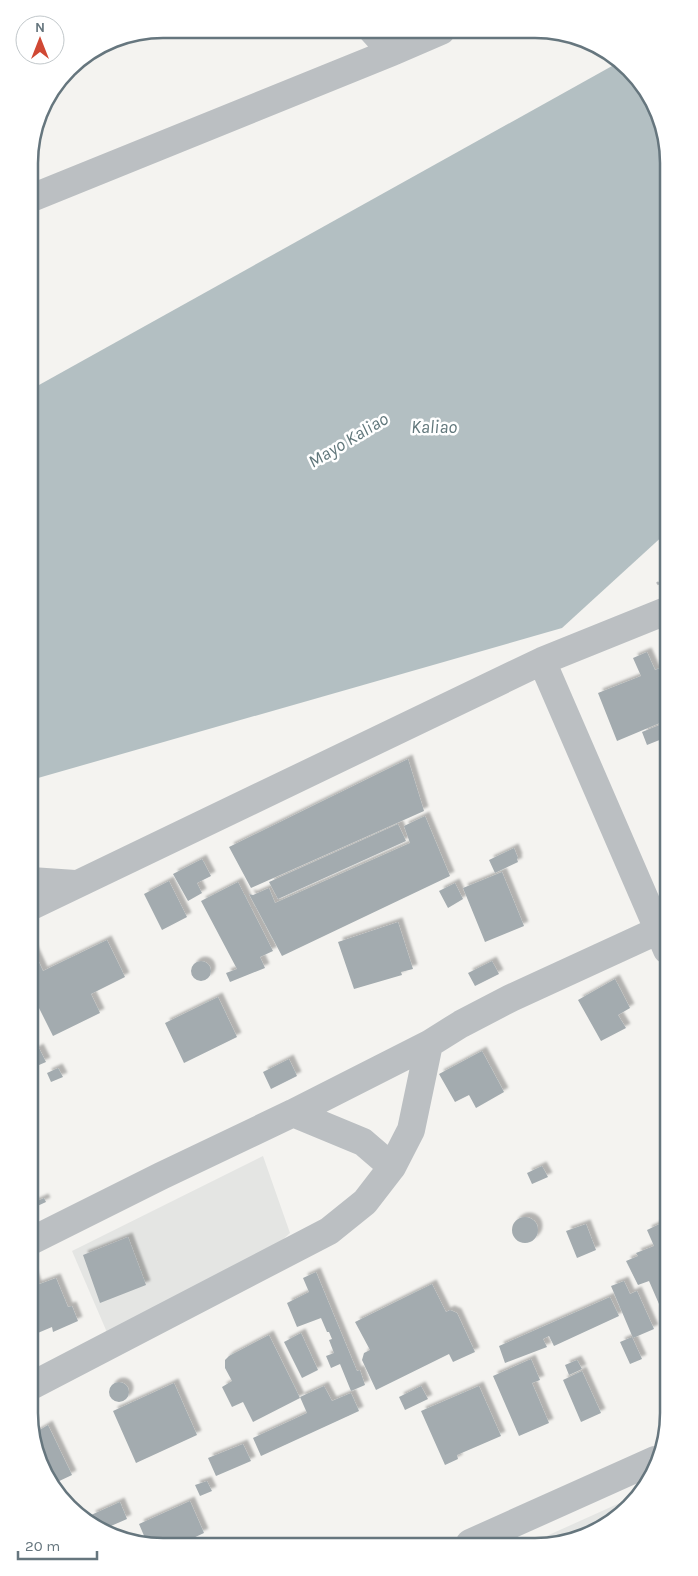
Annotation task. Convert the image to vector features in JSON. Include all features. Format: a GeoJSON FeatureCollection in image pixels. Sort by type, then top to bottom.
{"type":"FeatureCollection","features":[{"type":"Feature","properties":{"kind":"street"},"geometry":{"type":"LineString","coordinates":[[379,38],[392,52]]}},
{"type":"Feature","properties":{"kind":"street"},"geometry":{"type":"LineString","coordinates":[[38,195],[423,38]]}},
{"type":"Feature","properties":{"kind":"street"},"geometry":{"type":"LineString","coordinates":[[38,903],[542,661],[660,613]]}},
{"type":"Feature","properties":{"kind":"street"},"geometry":{"type":"LineString","coordinates":[[542,661],[660,933]]}},
{"type":"Feature","properties":{"kind":"street"},"geometry":{"type":"LineString","coordinates":[[38,881],[78,884]]}},
{"type":"Feature","properties":{"kind":"street"},"geometry":{"type":"LineString","coordinates":[[38,1238],[430,1044],[461,1024],[511,998],[660,941]]}},
{"type":"Feature","properties":{"kind":"street"},"geometry":{"type":"LineString","coordinates":[[38,1382],[328,1231],[365,1202],[392,1167],[411,1130],[430,1044]]}},
{"type":"Feature","properties":{"kind":"street"},"geometry":{"type":"LineString","coordinates":[[293,1113],[363,1142],[392,1167]]}},
{"type":"Feature","properties":{"kind":"street"},"geometry":{"type":"LineString","coordinates":[[486,1538],[651,1462]]}},
{"type":"Feature","properties":{"kind":"shaded area"},"geometry":{"type":"Polygon","coordinates":[[[263,1156],[290,1233],[268,1253],[109,1337],[72,1251],[263,1156]]]}},
{"type":"Feature","properties":{"kind":"shaded area"},"geometry":{"type":"Polygon","coordinates":[[[625,1500],[605,1518],[584,1529],[568,1534],[543,1538],[625,1500]]]}},
{"type":"Feature","properties":{"kind":"water","name":"Kaliao"},"geometry":{"type":"Polygon","coordinates":[[[614,65],[635,86],[651,114],[659,146],[660,162],[660,538],[562,628],[38,778],[38,386],[614,65]]]}},
{"type":"Feature","properties":{"kind":"building"},"geometry":{"type":"Polygon","coordinates":[[[647,652],[655,670],[660,668],[660,723],[617,741],[598,693],[641,676],[633,658],[647,652]]]}},
{"type":"Feature","properties":{"kind":"building"},"geometry":{"type":"Polygon","coordinates":[[[660,725],[660,740],[647,745],[642,732],[660,725]]]}},
{"type":"Feature","properties":{"kind":"building"},"geometry":{"type":"Polygon","coordinates":[[[408,759],[424,811],[251,888],[229,847],[408,759]]]}},
{"type":"Feature","properties":{"kind":"building"},"geometry":{"type":"Polygon","coordinates":[[[425,816],[450,876],[282,956],[249,894],[253,895],[269,888],[275,903],[410,843],[404,826],[425,816]]]}},
{"type":"Feature","properties":{"kind":"building"},"geometry":{"type":"Polygon","coordinates":[[[398,824],[406,841],[278,899],[269,882],[398,824]]]}},
{"type":"Feature","properties":{"kind":"building"},"geometry":{"type":"Polygon","coordinates":[[[514,848],[518,862],[495,873],[489,860],[514,848]]]}},
{"type":"Feature","properties":{"kind":"building"},"geometry":{"type":"Polygon","coordinates":[[[202,859],[211,876],[197,883],[202,893],[188,901],[173,874],[202,859]]]}},
{"type":"Feature","properties":{"kind":"building"},"geometry":{"type":"Polygon","coordinates":[[[502,872],[524,926],[485,942],[463,888],[502,872]]]}},
{"type":"Feature","properties":{"kind":"building"},"geometry":{"type":"Polygon","coordinates":[[[169,881],[187,917],[162,930],[144,894],[169,881]]]}},
{"type":"Feature","properties":{"kind":"building"},"geometry":{"type":"Polygon","coordinates":[[[238,882],[273,951],[260,957],[265,968],[230,982],[226,973],[237,969],[201,901],[238,882]]]}},
{"type":"Feature","properties":{"kind":"building"},"geometry":{"type":"Polygon","coordinates":[[[455,883],[463,899],[448,908],[439,891],[455,883]]]}},
{"type":"Feature","properties":{"kind":"building"},"geometry":{"type":"Polygon","coordinates":[[[398,922],[413,969],[401,972],[402,975],[354,989],[338,942],[398,922]]]}},
{"type":"Feature","properties":{"kind":"building"},"geometry":{"type":"Polygon","coordinates":[[[107,940],[125,977],[91,994],[100,1013],[53,1036],[38,1006],[38,960],[43,971],[107,940]]]}},
{"type":"Feature","properties":{"kind":"building"},"geometry":{"type":"Polygon","coordinates":[[[201,961],[208,964],[211,971],[208,978],[201,981],[194,978],[191,971],[194,964],[201,961]]]}},
{"type":"Feature","properties":{"kind":"building"},"geometry":{"type":"Polygon","coordinates":[[[492,961],[499,974],[475,986],[468,973],[492,961]]]}},
{"type":"Feature","properties":{"kind":"building"},"geometry":{"type":"Polygon","coordinates":[[[615,979],[630,1008],[618,1015],[626,1028],[601,1041],[578,1000],[615,979]]]}},
{"type":"Feature","properties":{"kind":"building"},"geometry":{"type":"Polygon","coordinates":[[[218,997],[237,1037],[184,1063],[165,1023],[218,997]]]}},
{"type":"Feature","properties":{"kind":"building"},"geometry":{"type":"Polygon","coordinates":[[[38,1049],[46,1062],[38,1065],[38,1049]]]}},
{"type":"Feature","properties":{"kind":"building"},"geometry":{"type":"Polygon","coordinates":[[[482,1051],[504,1092],[476,1108],[469,1095],[455,1102],[439,1074],[482,1051]]]}},
{"type":"Feature","properties":{"kind":"building"},"geometry":{"type":"Polygon","coordinates":[[[289,1059],[297,1076],[271,1089],[263,1072],[289,1059]]]}},
{"type":"Feature","properties":{"kind":"building"},"geometry":{"type":"Polygon","coordinates":[[[58,1068],[63,1077],[51,1082],[47,1073],[58,1068]]]}},
{"type":"Feature","properties":{"kind":"building"},"geometry":{"type":"Polygon","coordinates":[[[542,1166],[548,1177],[532,1184],[527,1173],[542,1166]]]}},
{"type":"Feature","properties":{"kind":"building"},"geometry":{"type":"Polygon","coordinates":[[[44,1198],[46,1202],[38,1206],[38,1201],[44,1198]]]}},
{"type":"Feature","properties":{"kind":"building"},"geometry":{"type":"Polygon","coordinates":[[[525,1217],[534,1221],[538,1230],[534,1239],[525,1243],[516,1239],[512,1230],[516,1221],[525,1217]]]}},
{"type":"Feature","properties":{"kind":"building"},"geometry":{"type":"Polygon","coordinates":[[[586,1224],[596,1250],[577,1258],[566,1231],[586,1224]]]}},
{"type":"Feature","properties":{"kind":"building"},"geometry":{"type":"Polygon","coordinates":[[[660,1224],[659,1304],[649,1281],[638,1285],[626,1261],[638,1256],[636,1253],[654,1246],[647,1230],[660,1224]]]}},
{"type":"Feature","properties":{"kind":"building"},"geometry":{"type":"Polygon","coordinates":[[[128,1237],[146,1285],[100,1303],[83,1255],[128,1237]]]}},
{"type":"Feature","properties":{"kind":"building"},"geometry":{"type":"Polygon","coordinates":[[[316,1272],[357,1371],[360,1370],[365,1385],[351,1391],[340,1364],[331,1368],[326,1356],[334,1353],[329,1340],[332,1339],[321,1318],[297,1327],[287,1303],[309,1292],[303,1278],[316,1272]]]}},
{"type":"Feature","properties":{"kind":"building"},"geometry":{"type":"Polygon","coordinates":[[[56,1278],[68,1307],[72,1306],[78,1321],[53,1332],[52,1327],[38,1333],[38,1285],[56,1278]]]}},
{"type":"Feature","properties":{"kind":"building"},"geometry":{"type":"Polygon","coordinates":[[[624,1281],[630,1294],[637,1291],[654,1329],[633,1338],[611,1286],[624,1281]]]}},
{"type":"Feature","properties":{"kind":"building"},"geometry":{"type":"Polygon","coordinates":[[[432,1284],[446,1312],[450,1310],[457,1313],[475,1352],[453,1362],[449,1354],[376,1390],[362,1360],[364,1353],[370,1350],[355,1322],[432,1284]]]}},
{"type":"Feature","properties":{"kind":"building"},"geometry":{"type":"Polygon","coordinates":[[[610,1297],[619,1316],[554,1346],[549,1336],[543,1339],[547,1347],[505,1363],[499,1346],[610,1297]]]}},
{"type":"Feature","properties":{"kind":"building"},"geometry":{"type":"Polygon","coordinates":[[[301,1333],[318,1370],[302,1378],[284,1342],[301,1333]]]}},
{"type":"Feature","properties":{"kind":"building"},"geometry":{"type":"Polygon","coordinates":[[[269,1335],[300,1398],[253,1422],[243,1402],[232,1407],[222,1387],[232,1381],[225,1368],[225,1360],[229,1356],[269,1335]]]}},
{"type":"Feature","properties":{"kind":"building"},"geometry":{"type":"Polygon","coordinates":[[[632,1337],[642,1359],[630,1364],[620,1342],[632,1337]]]}},
{"type":"Feature","properties":{"kind":"building"},"geometry":{"type":"Polygon","coordinates":[[[531,1359],[540,1380],[532,1383],[549,1423],[519,1436],[493,1376],[531,1359]]]}},
{"type":"Feature","properties":{"kind":"building"},"geometry":{"type":"Polygon","coordinates":[[[577,1360],[582,1369],[569,1375],[565,1365],[577,1360]]]}},
{"type":"Feature","properties":{"kind":"building"},"geometry":{"type":"Polygon","coordinates":[[[582,1371],[601,1413],[581,1422],[563,1380],[582,1371]]]}},
{"type":"Feature","properties":{"kind":"building"},"geometry":{"type":"Polygon","coordinates":[[[119,1382],[126,1385],[129,1392],[126,1399],[119,1402],[112,1399],[109,1392],[112,1385],[119,1382]]]}},
{"type":"Feature","properties":{"kind":"building"},"geometry":{"type":"Polygon","coordinates":[[[174,1383],[197,1435],[136,1463],[113,1411],[174,1383]]]}},
{"type":"Feature","properties":{"kind":"building"},"geometry":{"type":"Polygon","coordinates":[[[324,1386],[332,1401],[351,1393],[359,1411],[261,1456],[253,1438],[307,1413],[300,1397],[324,1386]]]}},
{"type":"Feature","properties":{"kind":"building"},"geometry":{"type":"Polygon","coordinates":[[[421,1386],[428,1399],[405,1410],[399,1397],[421,1386]]]}},
{"type":"Feature","properties":{"kind":"building"},"geometry":{"type":"Polygon","coordinates":[[[479,1386],[501,1436],[457,1455],[458,1459],[445,1465],[421,1411],[479,1386]]]}},
{"type":"Feature","properties":{"kind":"building"},"geometry":{"type":"Polygon","coordinates":[[[48,1425],[72,1475],[58,1482],[47,1462],[39,1430],[48,1425]]]}},
{"type":"Feature","properties":{"kind":"building"},"geometry":{"type":"Polygon","coordinates":[[[243,1444],[251,1461],[216,1476],[208,1458],[243,1444]]]}},
{"type":"Feature","properties":{"kind":"building"},"geometry":{"type":"Polygon","coordinates":[[[207,1481],[212,1491],[200,1496],[195,1485],[207,1481]]]}},
{"type":"Feature","properties":{"kind":"building"},"geometry":{"type":"Polygon","coordinates":[[[190,1501],[204,1533],[193,1538],[144,1537],[139,1524],[190,1501]]]}},
{"type":"Feature","properties":{"kind":"building"},"geometry":{"type":"Polygon","coordinates":[[[120,1502],[127,1519],[109,1527],[91,1515],[120,1502]]]}},
{"type":"Feature","properties":{"kind":"water label","name":"Mayo Kaliao"},"geometry":{"type":"Point","coordinates":[348,440]}}]}
